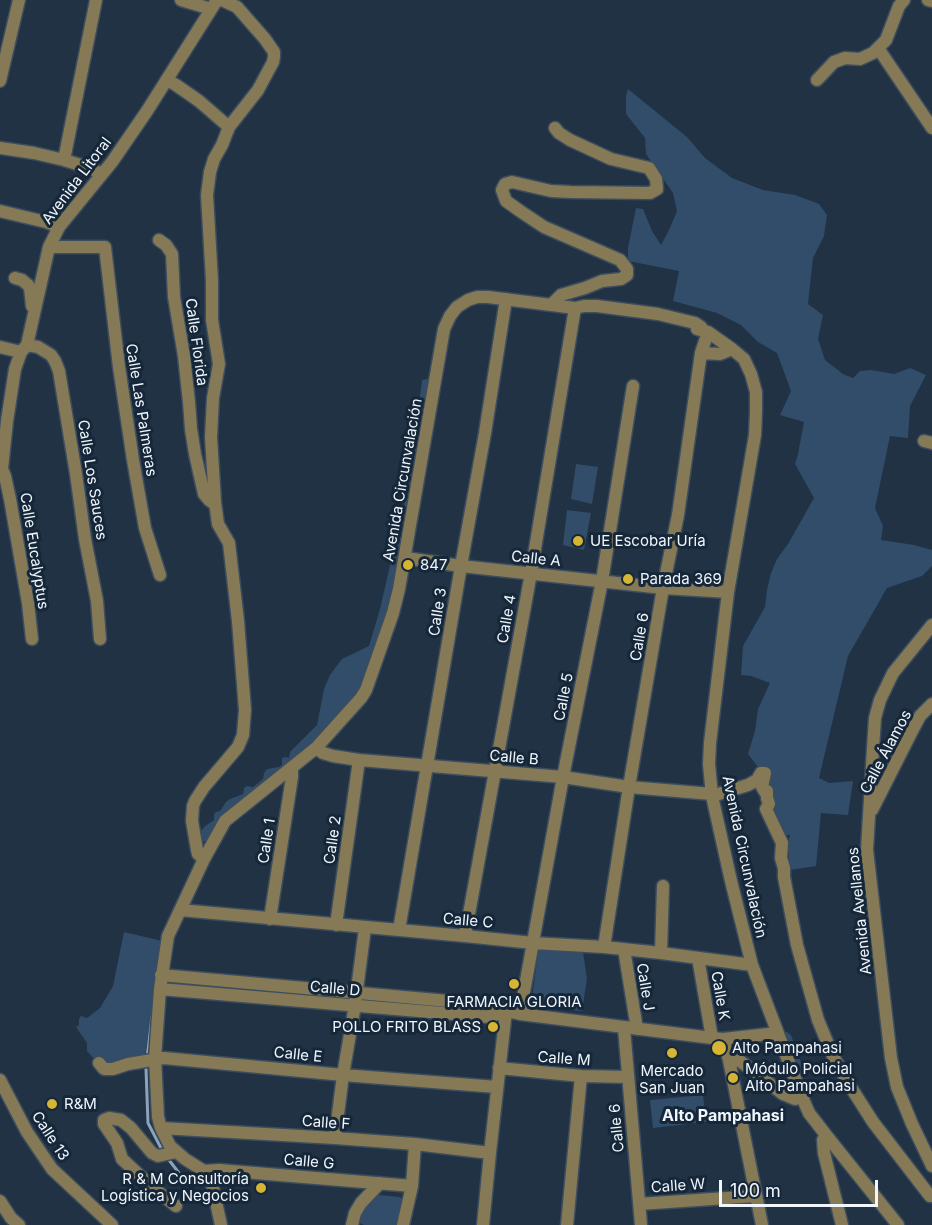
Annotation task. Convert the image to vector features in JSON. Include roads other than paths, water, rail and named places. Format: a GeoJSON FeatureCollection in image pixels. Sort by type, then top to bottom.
{"type":"FeatureCollection","features":[{"type":"Feature","properties":{"kind":"street"},"geometry":{"type":"LineString","coordinates":[[0,81],[19,0]]}},
{"type":"Feature","properties":{"kind":"street"},"geometry":{"type":"LineString","coordinates":[[64,160],[96,0]]}},
{"type":"Feature","properties":{"kind":"street"},"geometry":{"type":"LineString","coordinates":[[181,0],[214,5]]}},
{"type":"Feature","properties":{"kind":"street"},"geometry":{"type":"LineString","coordinates":[[204,859],[197,850],[192,821],[193,806],[204,787],[238,747],[243,735],[245,710],[230,556],[227,539],[218,524],[215,502],[211,437],[213,398],[219,364],[212,320],[207,195],[214,159],[229,127],[258,90],[274,57],[274,52],[266,39],[237,7],[222,0]]}},
{"type":"Feature","properties":{"kind":"street"},"geometry":{"type":"LineString","coordinates":[[817,80],[834,62],[845,58],[865,57],[873,53],[886,40],[899,6],[904,0]]}},
{"type":"Feature","properties":{"kind":"street","name":"Avenida Litoral"},"geometry":{"type":"LineString","coordinates":[[1,470],[3,420],[15,369],[24,349],[35,310],[49,247],[59,227],[102,174],[147,111],[214,5]]}},
{"type":"Feature","properties":{"kind":"street"},"geometry":{"type":"LineString","coordinates":[[878,48],[932,128]]}},
{"type":"Feature","properties":{"kind":"street"},"geometry":{"type":"LineString","coordinates":[[167,80],[199,101],[229,127]]}},
{"type":"Feature","properties":{"kind":"street"},"geometry":{"type":"LineString","coordinates":[[551,305],[561,295],[602,281],[621,279],[627,275],[627,269],[620,260],[544,227],[520,211],[506,201],[502,190],[505,184],[512,182],[551,191],[571,192],[650,193],[657,189],[656,179],[649,168],[611,159],[570,140],[555,128]]}},
{"type":"Feature","properties":{"kind":"street"},"geometry":{"type":"LineString","coordinates":[[0,148],[64,160],[102,174]]}},
{"type":"Feature","properties":{"kind":"street"},"geometry":{"type":"LineString","coordinates":[[0,211],[59,227]]}},
{"type":"Feature","properties":{"kind":"street","name":"Calle Florida"},"geometry":{"type":"LineString","coordinates":[[159,240],[172,254],[174,297],[184,356],[195,454],[204,494],[209,500],[215,502]]}},
{"type":"Feature","properties":{"kind":"street","name":"Calle Las Palmeras"},"geometry":{"type":"LineString","coordinates":[[49,247],[105,247],[133,460],[145,528],[160,575]]}},
{"type":"Feature","properties":{"kind":"street"},"geometry":{"type":"LineString","coordinates":[[15,278],[22,280],[30,288],[32,306],[35,310]]}},
{"type":"Feature","properties":{"kind":"street","name":"Avenida Circunvalación"},"geometry":{"type":"LineString","coordinates":[[161,1128],[158,1117],[155,1058],[160,989],[168,936],[204,859],[225,821],[316,748],[366,690],[393,613],[406,558],[444,329],[450,316],[457,307],[477,297],[575,308],[649,318],[706,331],[744,359],[751,374],[756,392],[754,435],[728,592],[710,743],[709,764],[712,795],[752,965],[802,1097],[809,1113],[898,1225]]}},
{"type":"Feature","properties":{"kind":"street","name":"Calle 3"},"geometry":{"type":"LineString","coordinates":[[399,930],[506,299]]}},
{"type":"Feature","properties":{"kind":"street","name":"Calle 4"},"geometry":{"type":"LineString","coordinates":[[465,936],[531,573],[575,308]]}},
{"type":"Feature","properties":{"kind":"street","name":"Calle 6"},"geometry":{"type":"LineString","coordinates":[[604,947],[663,588],[678,515],[706,331]]}},
{"type":"Feature","properties":{"kind":"street","name":"Calle Los Sauces"},"geometry":{"type":"LineString","coordinates":[[0,347],[24,349],[38,347],[51,355],[59,371],[97,601],[100,639]]}},
{"type":"Feature","properties":{"kind":"street"},"geometry":{"type":"LineString","coordinates":[[701,353],[720,354],[732,349]]}},
{"type":"Feature","properties":{"kind":"street","name":"Calle 5"},"geometry":{"type":"LineString","coordinates":[[520,1014],[563,777],[602,581],[633,386]]}},
{"type":"Feature","properties":{"kind":"street","name":"Calle Eucalyptus"},"geometry":{"type":"LineString","coordinates":[[1,470],[5,476],[10,499],[32,639]]}},
{"type":"Feature","properties":{"kind":"street","name":"Calle A"},"geometry":{"type":"LineString","coordinates":[[406,558],[663,588],[728,592]]}},
{"type":"Feature","properties":{"kind":"street","name":"Avenida Avellanos"},"geometry":{"type":"LineString","coordinates":[[932,625],[892,673],[880,699],[875,718],[867,850],[891,1058],[897,1087],[932,1166]]}},
{"type":"Feature","properties":{"kind":"street","name":"Calle Álamos"},"geometry":{"type":"LineString","coordinates":[[869,816],[920,716],[932,704]]}},
{"type":"Feature","properties":{"kind":"street","name":"Calle B"},"geometry":{"type":"LineString","coordinates":[[316,748],[333,756],[359,760],[563,777],[629,787],[712,795]]}},
{"type":"Feature","properties":{"kind":"street","name":"Calle 2"},"geometry":{"type":"LineString","coordinates":[[336,925],[359,760]]}},
{"type":"Feature","properties":{"kind":"street","name":"Calle 1"},"geometry":{"type":"LineString","coordinates":[[270,919],[292,768]]}},
{"type":"Feature","properties":{"kind":"street"},"geometry":{"type":"LineString","coordinates":[[712,795],[748,785],[757,780],[761,773],[765,773],[762,787],[765,792],[767,790],[769,804],[766,809],[782,843],[781,858],[784,878],[798,945],[818,1020],[833,1056],[850,1086],[873,1122],[931,1197]]}},
{"type":"Feature","properties":{"kind":"street"},"geometry":{"type":"LineString","coordinates":[[661,953],[663,886]]}},
{"type":"Feature","properties":{"kind":"street","name":"Calle C"},"geometry":{"type":"LineString","coordinates":[[180,910],[533,943],[604,947],[752,965]]}},
{"type":"Feature","properties":{"kind":"street"},"geometry":{"type":"LineString","coordinates":[[336,1138],[365,928]]}},
{"type":"Feature","properties":{"kind":"street","name":"Calle J"},"geometry":{"type":"LineString","coordinates":[[624,949],[637,1029]]}},
{"type":"Feature","properties":{"kind":"street","name":"Calle K"},"geometry":{"type":"LineString","coordinates":[[698,958],[718,1039],[729,1060],[762,1225]]}},
{"type":"Feature","properties":{"kind":"street","name":"Calle D"},"geometry":{"type":"LineString","coordinates":[[162,975],[489,1017],[506,1011],[718,1039],[778,1033]]}},
{"type":"Feature","properties":{"kind":"street","name":"Calle D"},"geometry":{"type":"LineString","coordinates":[[160,989],[355,999]]}},
{"type":"Feature","properties":{"kind":"street"},"geometry":{"type":"LineString","coordinates":[[483,1225],[506,1011]]}},
{"type":"Feature","properties":{"kind":"street","name":"Calle 6"},"geometry":{"type":"LineString","coordinates":[[624,1028],[641,1225]]}},
{"type":"Feature","properties":{"kind":"street","name":"Calle E"},"geometry":{"type":"LineString","coordinates":[[99,1063],[104,1068],[112,1069],[155,1058],[164,1058],[497,1088]]}},
{"type":"Feature","properties":{"kind":"street"},"geometry":{"type":"LineString","coordinates":[[729,1060],[740,1061],[783,1094],[795,1098],[802,1097]]}},
{"type":"Feature","properties":{"kind":"street","name":"Calle M"},"geometry":{"type":"LineString","coordinates":[[499,1068],[581,1076],[628,1077]]}},
{"type":"Feature","properties":{"kind":"street"},"geometry":{"type":"LineString","coordinates":[[567,1225],[581,1076]]}},
{"type":"Feature","properties":{"kind":"street","name":"Calle 13"},"geometry":{"type":"LineString","coordinates":[[0,1080],[27,1132],[52,1169],[112,1225]]}},
{"type":"Feature","properties":{"kind":"street"},"geometry":{"type":"LineString","coordinates":[[176,1152],[158,1156],[152,1153],[131,1128],[121,1120],[109,1118],[104,1120],[104,1124],[117,1143],[122,1159],[176,1206]]}},
{"type":"Feature","properties":{"kind":"street"},"geometry":{"type":"LineString","coordinates":[[161,1128],[170,1146],[184,1159],[204,1171],[211,1179],[221,1225]]}},
{"type":"Feature","properties":{"kind":"street","name":"Calle F"},"geometry":{"type":"LineString","coordinates":[[161,1128],[415,1144],[489,1153]]}},
{"type":"Feature","properties":{"kind":"street"},"geometry":{"type":"LineString","coordinates":[[826,1135],[823,1147],[842,1225]]}},
{"type":"Feature","properties":{"kind":"street"},"geometry":{"type":"LineString","coordinates":[[404,1225],[412,1186],[415,1144]]}},
{"type":"Feature","properties":{"kind":"street"},"geometry":{"type":"LineString","coordinates":[[827,1167],[844,1158]]}},
{"type":"Feature","properties":{"kind":"street","name":"Calle G"},"geometry":{"type":"LineString","coordinates":[[204,1171],[219,1170],[412,1186]]}},
{"type":"Feature","properties":{"kind":"street"},"geometry":{"type":"LineString","coordinates":[[352,1225],[361,1203],[380,1183]]}},
{"type":"Feature","properties":{"kind":"street","name":"Calle W"},"geometry":{"type":"LineString","coordinates":[[639,1204],[756,1196]]}},
{"type":"Feature","properties":{"kind":"street"},"geometry":{"type":"LineString","coordinates":[[0,1201],[11,1218],[19,1225]]}},
{"type":"Feature","properties":{"kind":"waterway"},"geometry":{"type":"LineString","coordinates":[[147,1058],[152,1017]]}},
{"type":"Feature","properties":{"kind":"waterway"},"geometry":{"type":"LineString","coordinates":[[146,1069],[148,1123],[162,1150]]}},
{"type":"Feature","properties":{"kind":"waterway"},"geometry":{"type":"LineString","coordinates":[[169,1160],[179,1173]]}},
{"type":"Feature","properties":{"kind":"place","name":"UE Escobar Uría"},"geometry":{"type":"Point","coordinates":[578,541]}},
{"type":"Feature","properties":{"kind":"place","name":"847"},"geometry":{"type":"Point","coordinates":[408,565]}},
{"type":"Feature","properties":{"kind":"place","name":"Parada 369"},"geometry":{"type":"Point","coordinates":[628,579]}},
{"type":"Feature","properties":{"kind":"place","name":"FARMACIA GLORIA"},"geometry":{"type":"Point","coordinates":[514,984]}},
{"type":"Feature","properties":{"kind":"place","name":"POLLO FRITO BLASS"},"geometry":{"type":"Point","coordinates":[493,1027]}},
{"type":"Feature","properties":{"kind":"place","name":"Alto Pampahasi"},"geometry":{"type":"Point","coordinates":[719,1048]}},
{"type":"Feature","properties":{"kind":"place","name":"Mercado San Juan"},"geometry":{"type":"Point","coordinates":[672,1053]}},
{"type":"Feature","properties":{"kind":"place","name":"Módulo Policial Alto Pampahasi"},"geometry":{"type":"Point","coordinates":[733,1078]}},
{"type":"Feature","properties":{"kind":"place","name":"R&M"},"geometry":{"type":"Point","coordinates":[52,1104]}},
{"type":"Feature","properties":{"kind":"place","name":"R & M Consultoría Logística y Negocios"},"geometry":{"type":"Point","coordinates":[261,1188]}},
{"type":"Feature","properties":{"kind":"district","name":"Alto Pampahasi"},"geometry":{"type":"Point","coordinates":[723,1116]}}]}
